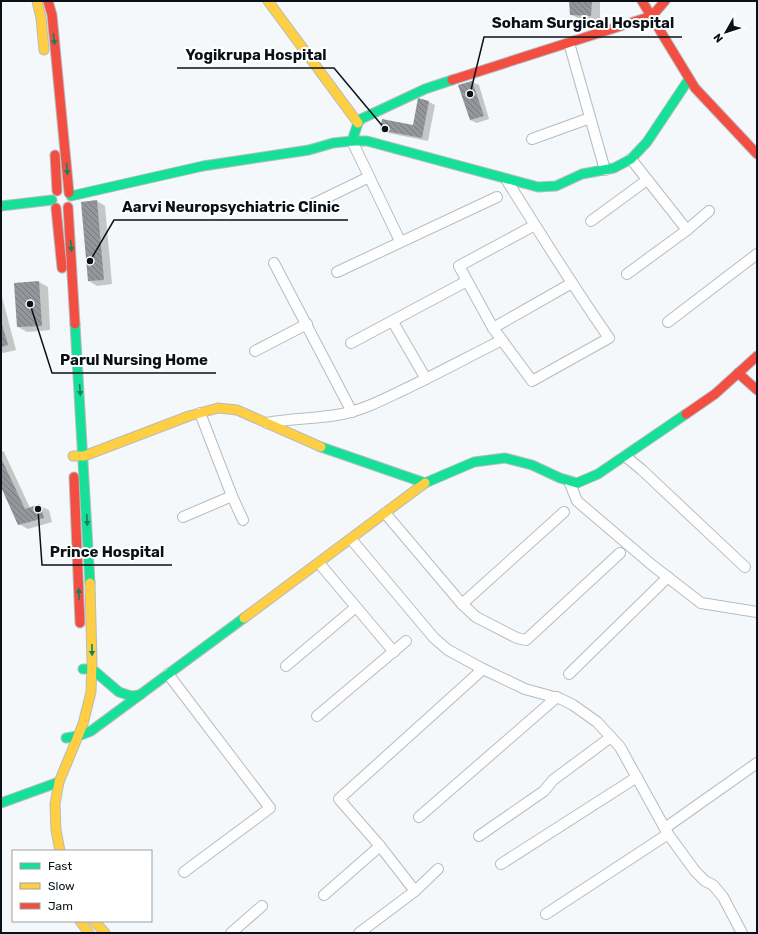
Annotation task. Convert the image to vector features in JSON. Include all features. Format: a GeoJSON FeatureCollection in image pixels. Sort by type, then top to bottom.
{"type":"FeatureCollection","features":[{"type":"Feature","properties":{"kind":"main road"},"geometry":{"type":"LineString","coordinates":[[37,1],[41,18],[45,56]]}},
{"type":"Feature","properties":{"kind":"main road"},"geometry":{"type":"LineString","coordinates":[[48,1],[52,15],[72,202],[63,210],[56,208]]}},
{"type":"Feature","properties":{"kind":"main road"},"geometry":{"type":"LineString","coordinates":[[268,1],[358,123]]}},
{"type":"Feature","properties":{"kind":"main road"},"geometry":{"type":"LineString","coordinates":[[642,1],[695,88],[757,154]]}},
{"type":"Feature","properties":{"kind":"main road"},"geometry":{"type":"LineString","coordinates":[[352,142],[358,123],[361,120],[425,89],[652,16],[665,1]]}},
{"type":"Feature","properties":{"kind":"main road"},"geometry":{"type":"LineString","coordinates":[[41,18],[52,15]]}},
{"type":"Feature","properties":{"kind":"main road"},"geometry":{"type":"LineString","coordinates":[[1,206],[55,195],[64,190],[70,194],[203,166],[309,150],[333,143],[368,141],[538,187],[551,186],[561,184],[582,174],[609,170],[631,159],[648,142],[689,79]]}},
{"type":"Feature","properties":{"kind":"main road"},"geometry":{"type":"LineString","coordinates":[[55,146],[54,206],[56,208],[63,280]]}},
{"type":"Feature","properties":{"kind":"main road"},"geometry":{"type":"LineString","coordinates":[[60,850],[56,830],[55,804],[59,782],[78,736],[91,692],[86,667],[90,568],[68,207]]}},
{"type":"Feature","properties":{"kind":"main road"},"geometry":{"type":"LineString","coordinates":[[65,303],[71,410]]}},
{"type":"Feature","properties":{"kind":"main road"},"geometry":{"type":"LineString","coordinates":[[62,749],[67,734],[78,736],[91,731],[425,483],[474,462],[505,458],[532,465],[560,478],[577,483],[598,474],[715,394],[757,356]]}},
{"type":"Feature","properties":{"kind":"main road"},"geometry":{"type":"LineString","coordinates":[[738,373],[757,390]]}},
{"type":"Feature","properties":{"kind":"main road"},"geometry":{"type":"LineString","coordinates":[[81,629],[73,452],[84,456],[175,421],[218,408],[237,410],[334,452],[425,483]]}},
{"type":"Feature","properties":{"kind":"main road"},"geometry":{"type":"LineString","coordinates":[[82,681],[86,667]]}},
{"type":"Feature","properties":{"kind":"main road"},"geometry":{"type":"LineString","coordinates":[[86,667],[119,692],[131,696],[140,695]]}},
{"type":"Feature","properties":{"kind":"main road"},"geometry":{"type":"LineString","coordinates":[[46,817],[49,785],[55,768]]}},
{"type":"Feature","properties":{"kind":"main road"},"geometry":{"type":"LineString","coordinates":[[1,803],[59,782]]}},
{"type":"Feature","properties":{"kind":"main road"},"geometry":{"type":"LineString","coordinates":[[81,922],[89,933]]}},
{"type":"Feature","properties":{"kind":"main road"},"geometry":{"type":"LineString","coordinates":[[95,922],[105,933]]}},
{"type":"Feature","properties":{"kind":"street"},"geometry":{"type":"LineString","coordinates":[[569,43],[605,170]]}},
{"type":"Feature","properties":{"kind":"street"},"geometry":{"type":"LineString","coordinates":[[532,139],[590,118]]}},
{"type":"Feature","properties":{"kind":"street"},"geometry":{"type":"LineString","coordinates":[[352,142],[400,241]]}},
{"type":"Feature","properties":{"kind":"street"},"geometry":{"type":"LineString","coordinates":[[631,159],[687,230]]}},
{"type":"Feature","properties":{"kind":"street"},"geometry":{"type":"LineString","coordinates":[[305,208],[369,177]]}},
{"type":"Feature","properties":{"kind":"street"},"geometry":{"type":"LineString","coordinates":[[506,179],[609,338],[532,381],[493,328],[459,266],[535,225]]}},
{"type":"Feature","properties":{"kind":"street"},"geometry":{"type":"LineString","coordinates":[[592,221],[648,180]]}},
{"type":"Feature","properties":{"kind":"street"},"geometry":{"type":"LineString","coordinates":[[337,272],[400,241],[497,197]]}},
{"type":"Feature","properties":{"kind":"street"},"geometry":{"type":"LineString","coordinates":[[627,274],[687,230],[709,211]]}},
{"type":"Feature","properties":{"kind":"street"},"geometry":{"type":"LineString","coordinates":[[668,322],[757,254]]}},
{"type":"Feature","properties":{"kind":"street"},"geometry":{"type":"LineString","coordinates":[[274,263],[352,412]]}},
{"type":"Feature","properties":{"kind":"street"},"geometry":{"type":"LineString","coordinates":[[351,343],[468,281]]}},
{"type":"Feature","properties":{"kind":"street"},"geometry":{"type":"LineString","coordinates":[[493,328],[572,283]]}},
{"type":"Feature","properties":{"kind":"street"},"geometry":{"type":"LineString","coordinates":[[393,322],[426,379]]}},
{"type":"Feature","properties":{"kind":"street"},"geometry":{"type":"LineString","coordinates":[[255,351],[307,324]]}},
{"type":"Feature","properties":{"kind":"street"},"geometry":{"type":"LineString","coordinates":[[267,422],[283,419],[322,418],[352,412],[426,379],[502,340]]}},
{"type":"Feature","properties":{"kind":"street"},"geometry":{"type":"LineString","coordinates":[[200,413],[232,496],[243,520]]}},
{"type":"Feature","properties":{"kind":"street"},"geometry":{"type":"LineString","coordinates":[[625,456],[744,567]]}},
{"type":"Feature","properties":{"kind":"street"},"geometry":{"type":"LineString","coordinates":[[570,481],[577,501],[701,603],[757,612]]}},
{"type":"Feature","properties":{"kind":"street"},"geometry":{"type":"LineString","coordinates":[[183,517],[232,496]]}},
{"type":"Feature","properties":{"kind":"street"},"geometry":{"type":"LineString","coordinates":[[462,604],[564,512]]}},
{"type":"Feature","properties":{"kind":"street"},"geometry":{"type":"LineString","coordinates":[[385,513],[462,604],[476,617],[509,634],[526,640],[620,553]]}},
{"type":"Feature","properties":{"kind":"street"},"geometry":{"type":"LineString","coordinates":[[351,539],[434,638],[448,650],[525,689],[556,697],[581,710],[597,722],[620,748],[666,831],[695,871],[704,881],[712,885],[723,897],[742,933]]}},
{"type":"Feature","properties":{"kind":"street"},"geometry":{"type":"LineString","coordinates":[[319,563],[394,652]]}},
{"type":"Feature","properties":{"kind":"street"},"geometry":{"type":"LineString","coordinates":[[569,674],[668,577]]}},
{"type":"Feature","properties":{"kind":"street"},"geometry":{"type":"LineString","coordinates":[[286,666],[356,607]]}},
{"type":"Feature","properties":{"kind":"street"},"geometry":{"type":"LineString","coordinates":[[317,716],[406,642]]}},
{"type":"Feature","properties":{"kind":"street"},"geometry":{"type":"LineString","coordinates":[[415,891],[380,846],[339,799],[483,669]]}},
{"type":"Feature","properties":{"kind":"street"},"geometry":{"type":"LineString","coordinates":[[168,674],[270,808],[184,872]]}},
{"type":"Feature","properties":{"kind":"street"},"geometry":{"type":"LineString","coordinates":[[419,817],[556,697]]}},
{"type":"Feature","properties":{"kind":"street"},"geometry":{"type":"LineString","coordinates":[[479,836],[544,791],[553,780],[611,737]]}},
{"type":"Feature","properties":{"kind":"street"},"geometry":{"type":"LineString","coordinates":[[546,914],[666,831],[757,763]]}},
{"type":"Feature","properties":{"kind":"street"},"geometry":{"type":"LineString","coordinates":[[501,864],[637,778]]}},
{"type":"Feature","properties":{"kind":"street"},"geometry":{"type":"LineString","coordinates":[[324,896],[380,846]]}},
{"type":"Feature","properties":{"kind":"street"},"geometry":{"type":"LineString","coordinates":[[359,933],[415,891],[438,869]]}},
{"type":"Feature","properties":{"kind":"street"},"geometry":{"type":"LineString","coordinates":[[231,933],[262,906]]}},
{"type":"Feature","properties":{"kind":"building"},"geometry":{"type":"Polygon","coordinates":[[[569,1],[592,1],[591,16],[570,15],[569,1]]]}},
{"type":"Feature","properties":{"kind":"building"},"geometry":{"type":"Polygon","coordinates":[[[472,81],[484,116],[470,120],[458,85],[472,81]]]}},
{"type":"Feature","properties":{"kind":"building"},"geometry":{"type":"Polygon","coordinates":[[[418,98],[429,101],[422,138],[380,130],[382,119],[413,125],[418,98]]]}},
{"type":"Feature","properties":{"kind":"building"},"geometry":{"type":"Polygon","coordinates":[[[97,200],[104,280],[88,281],[81,202],[97,200]]]}},
{"type":"Feature","properties":{"kind":"building"},"geometry":{"type":"Polygon","coordinates":[[[39,281],[42,326],[17,327],[14,283],[39,281]]]}},
{"type":"Feature","properties":{"kind":"building"},"geometry":{"type":"Polygon","coordinates":[[[1,321],[8,345],[1,347],[1,321]]]}},
{"type":"Feature","properties":{"kind":"building"},"geometry":{"type":"Polygon","coordinates":[[[1,458],[25,509],[40,504],[44,518],[18,525],[1,487],[1,458]]]}},
{"type":"Feature","properties":{"kind":"traffic: fast"},"geometry":{"type":"LineString","coordinates":[[352,141],[367,141],[538,187],[556,186],[582,174],[614,168],[631,159],[647,142],[689,79]]}},
{"type":"Feature","properties":{"kind":"traffic: fast"},"geometry":{"type":"LineString","coordinates":[[71,196],[203,166],[309,150],[333,143],[352,141],[358,123],[361,119],[425,89],[452,80]]}},
{"type":"Feature","properties":{"kind":"traffic: fast"},"geometry":{"type":"LineString","coordinates":[[1,206],[52,200]]}},
{"type":"Feature","properties":{"kind":"traffic: fast"},"geometry":{"type":"LineString","coordinates":[[75,324],[90,583]]}},
{"type":"Feature","properties":{"kind":"traffic: fast"},"geometry":{"type":"LineString","coordinates":[[321,447],[425,483],[474,462],[505,458],[532,465],[560,478],[577,483],[598,474],[686,414]]}},
{"type":"Feature","properties":{"kind":"traffic: fast"},"geometry":{"type":"LineString","coordinates":[[66,738],[78,736],[91,731],[244,618]]}},
{"type":"Feature","properties":{"kind":"traffic: fast"},"geometry":{"type":"LineString","coordinates":[[83,669],[92,669],[119,692],[131,696],[140,695]]}},
{"type":"Feature","properties":{"kind":"traffic: fast"},"geometry":{"type":"LineString","coordinates":[[1,803],[59,782]]}},
{"type":"Feature","properties":{"kind":"traffic: slow"},"geometry":{"type":"LineString","coordinates":[[37,1],[41,18],[44,50]]}},
{"type":"Feature","properties":{"kind":"traffic: slow"},"geometry":{"type":"LineString","coordinates":[[268,1],[358,123]]}},
{"type":"Feature","properties":{"kind":"traffic: slow"},"geometry":{"type":"LineString","coordinates":[[73,456],[84,456],[189,416],[218,408],[237,410],[321,447]]}},
{"type":"Feature","properties":{"kind":"traffic: slow"},"geometry":{"type":"LineString","coordinates":[[244,618],[425,483]]}},
{"type":"Feature","properties":{"kind":"traffic: slow"},"geometry":{"type":"LineString","coordinates":[[60,850],[56,830],[55,804],[59,782],[83,724],[91,692],[92,663],[90,583]]}},
{"type":"Feature","properties":{"kind":"traffic: slow"},"geometry":{"type":"LineString","coordinates":[[81,922],[89,933]]}},
{"type":"Feature","properties":{"kind":"traffic: slow"},"geometry":{"type":"LineString","coordinates":[[95,922],[105,933]]}},
{"type":"Feature","properties":{"kind":"traffic: jam"},"geometry":{"type":"LineString","coordinates":[[48,1],[52,15],[69,193]]}},
{"type":"Feature","properties":{"kind":"traffic: jam"},"geometry":{"type":"LineString","coordinates":[[642,1],[695,88],[757,154]]}},
{"type":"Feature","properties":{"kind":"traffic: jam"},"geometry":{"type":"LineString","coordinates":[[452,80],[652,16],[665,1]]}},
{"type":"Feature","properties":{"kind":"traffic: jam"},"geometry":{"type":"LineString","coordinates":[[55,155],[57,191]]}},
{"type":"Feature","properties":{"kind":"traffic: jam"},"geometry":{"type":"LineString","coordinates":[[68,207],[75,324]]}},
{"type":"Feature","properties":{"kind":"traffic: jam"},"geometry":{"type":"LineString","coordinates":[[56,208],[62,268]]}},
{"type":"Feature","properties":{"kind":"traffic: jam"},"geometry":{"type":"LineString","coordinates":[[686,414],[715,394],[757,356]]}},
{"type":"Feature","properties":{"kind":"traffic: jam"},"geometry":{"type":"LineString","coordinates":[[738,373],[757,390]]}},
{"type":"Feature","properties":{"kind":"traffic: jam"},"geometry":{"type":"LineString","coordinates":[[74,477],[80,623]]}},
{"type":"Feature","properties":{"kind":"place","name":"Soham Surgical Hospital"},"geometry":{"type":"Point","coordinates":[470,94]}},
{"type":"Feature","properties":{"kind":"place","name":"Yogikrupa Hospital"},"geometry":{"type":"Point","coordinates":[385,129]}},
{"type":"Feature","properties":{"kind":"place","name":"Aarvi Neuropsychiatric Clinic"},"geometry":{"type":"Point","coordinates":[90,261]}},
{"type":"Feature","properties":{"kind":"place","name":"Parul Nursing Home"},"geometry":{"type":"Point","coordinates":[30,304]}},
{"type":"Feature","properties":{"kind":"place","name":"Prince Hospital"},"geometry":{"type":"Point","coordinates":[38,509]}}]}
